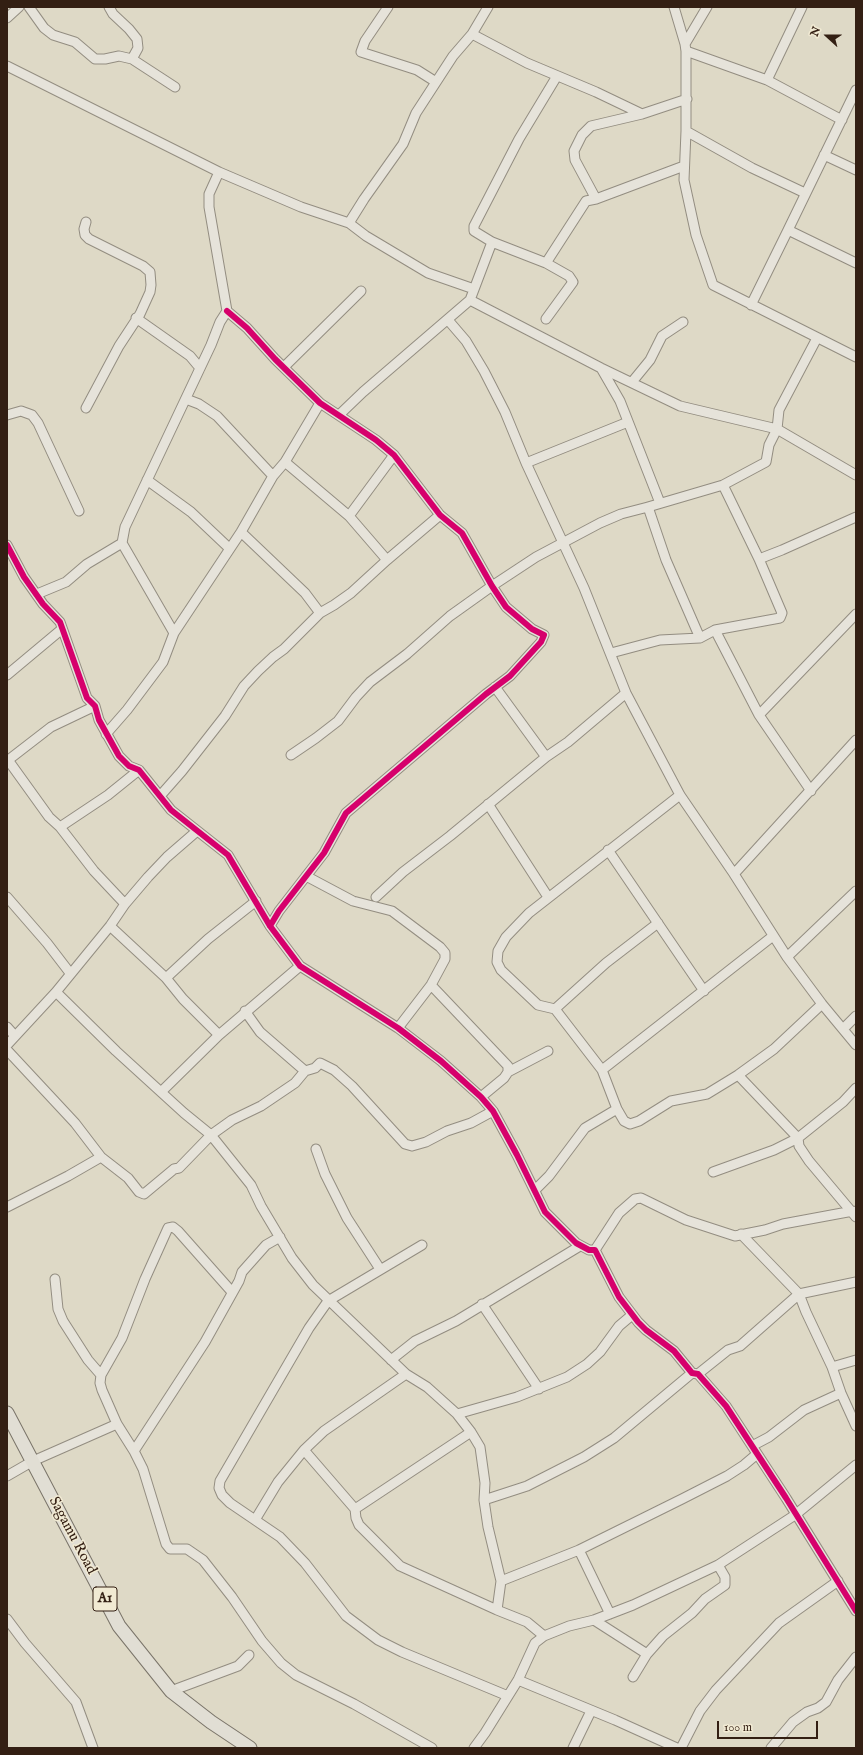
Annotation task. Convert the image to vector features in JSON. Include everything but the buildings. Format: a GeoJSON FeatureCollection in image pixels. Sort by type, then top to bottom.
{"type":"FeatureCollection","features":[{"type":"Feature","properties":{"kind":"highway","name":"Sagamu Road"},"geometry":{"type":"LineString","coordinates":[[7,1413],[119,1626],[171,1690],[236,1743],[250,1748]]}},
{"type":"Feature","properties":{"kind":"street"},"geometry":{"type":"LineString","coordinates":[[7,18],[19,7]]}},
{"type":"Feature","properties":{"kind":"street"},"geometry":{"type":"LineString","coordinates":[[29,7],[44,28],[53,34],[75,42],[96,59],[119,56],[132,60],[176,87]]}},
{"type":"Feature","properties":{"kind":"street"},"geometry":{"type":"LineString","coordinates":[[109,7],[113,14],[137,39],[138,48],[132,60]]}},
{"type":"Feature","properties":{"kind":"street"},"geometry":{"type":"LineString","coordinates":[[388,7],[365,41],[361,52],[417,70],[436,82]]}},
{"type":"Feature","properties":{"kind":"street"},"geometry":{"type":"LineString","coordinates":[[349,223],[403,144],[416,112],[453,56],[472,34],[488,7]]}},
{"type":"Feature","properties":{"kind":"street"},"geometry":{"type":"LineString","coordinates":[[674,7],[685,48],[687,99],[684,180],[696,235],[713,285],[856,357]]}},
{"type":"Feature","properties":{"kind":"street"},"geometry":{"type":"LineString","coordinates":[[685,48],[707,7]]}},
{"type":"Feature","properties":{"kind":"street"},"geometry":{"type":"LineString","coordinates":[[767,80],[802,7]]}},
{"type":"Feature","properties":{"kind":"street"},"geometry":{"type":"LineString","coordinates":[[472,34],[527,63],[596,92],[642,114]]}},
{"type":"Feature","properties":{"kind":"street"},"geometry":{"type":"LineString","coordinates":[[685,48],[767,80],[842,120]]}},
{"type":"Feature","properties":{"kind":"street"},"geometry":{"type":"LineString","coordinates":[[7,66],[219,172],[301,207],[349,223],[366,236],[428,273],[474,289]]}},
{"type":"Feature","properties":{"kind":"street"},"geometry":{"type":"LineString","coordinates":[[546,318],[573,282],[569,276],[546,263],[492,242],[474,231],[474,226],[519,139],[557,76]]}},
{"type":"Feature","properties":{"kind":"street"},"geometry":{"type":"LineString","coordinates":[[751,305],[856,90]]}},
{"type":"Feature","properties":{"kind":"street"},"geometry":{"type":"LineString","coordinates":[[596,199],[575,160],[574,151],[582,135],[591,126],[642,114],[687,99]]}},
{"type":"Feature","properties":{"kind":"street"},"geometry":{"type":"LineString","coordinates":[[686,131],[752,168],[805,193]]}},
{"type":"Feature","properties":{"kind":"street"},"geometry":{"type":"LineString","coordinates":[[824,155],[856,170]]}},
{"type":"Feature","properties":{"kind":"street"},"geometry":{"type":"LineString","coordinates":[[546,263],[586,201],[596,199],[684,166]]}},
{"type":"Feature","properties":{"kind":"street"},"geometry":{"type":"LineString","coordinates":[[219,172],[209,194],[209,206],[227,311],[247,328],[320,403],[376,440],[394,455],[440,516],[462,534],[506,607],[532,629],[544,635],[540,642],[510,676],[346,813],[324,854],[279,911],[270,926]]}},
{"type":"Feature","properties":{"kind":"street"},"geometry":{"type":"LineString","coordinates":[[86,222],[84,229],[85,235],[89,239],[143,266],[150,272],[150,292],[140,314],[119,346],[86,408]]}},
{"type":"Feature","properties":{"kind":"street"},"geometry":{"type":"LineString","coordinates":[[788,230],[856,263]]}},
{"type":"Feature","properties":{"kind":"street"},"geometry":{"type":"LineString","coordinates":[[339,415],[363,392],[470,300],[492,242]]}},
{"type":"Feature","properties":{"kind":"street"},"geometry":{"type":"LineString","coordinates":[[284,367],[361,291]]}},
{"type":"Feature","properties":{"kind":"street"},"geometry":{"type":"LineString","coordinates":[[470,300],[601,368],[680,406],[777,430],[856,475]]}},
{"type":"Feature","properties":{"kind":"street"},"geometry":{"type":"LineString","coordinates":[[174,633],[122,543],[125,527],[186,399],[220,322],[227,311]]}},
{"type":"Feature","properties":{"kind":"street"},"geometry":{"type":"LineString","coordinates":[[136,318],[190,356],[200,368]]}},
{"type":"Feature","properties":{"kind":"street"},"geometry":{"type":"LineString","coordinates":[[448,320],[466,341],[484,371],[505,412],[526,463],[584,588],[626,693],[680,795],[734,874],[787,957],[822,1004],[856,1045]]}},
{"type":"Feature","properties":{"kind":"street"},"geometry":{"type":"LineString","coordinates":[[632,382],[650,360],[662,336],[683,322]]}},
{"type":"Feature","properties":{"kind":"street"},"geometry":{"type":"LineString","coordinates":[[292,755],[338,721],[356,697],[370,682],[407,654],[450,616],[519,567],[600,523],[621,514],[722,484],[766,462],[769,445],[777,430],[779,410],[817,338]]}},
{"type":"Feature","properties":{"kind":"street"},"geometry":{"type":"LineString","coordinates":[[601,368],[620,401],[660,503]]}},
{"type":"Feature","properties":{"kind":"street"},"geometry":{"type":"LineString","coordinates":[[186,399],[199,404],[217,416],[273,476]]}},
{"type":"Feature","properties":{"kind":"street"},"geometry":{"type":"LineString","coordinates":[[106,734],[127,710],[163,662],[174,633],[241,532],[273,476],[285,462],[320,403]]}},
{"type":"Feature","properties":{"kind":"street"},"geometry":{"type":"LineString","coordinates":[[7,415],[21,411],[32,415],[38,423],[80,511]]}},
{"type":"Feature","properties":{"kind":"street"},"geometry":{"type":"LineString","coordinates":[[526,463],[628,422]]}},
{"type":"Feature","properties":{"kind":"street"},"geometry":{"type":"LineString","coordinates":[[349,516],[394,455]]}},
{"type":"Feature","properties":{"kind":"street"},"geometry":{"type":"LineString","coordinates":[[285,462],[349,516],[387,560]]}},
{"type":"Feature","properties":{"kind":"street"},"geometry":{"type":"LineString","coordinates":[[147,480],[191,512],[230,548]]}},
{"type":"Feature","properties":{"kind":"street"},"geometry":{"type":"LineString","coordinates":[[611,653],[660,640],[700,638],[715,630],[780,618],[782,613],[759,559],[722,484]]}},
{"type":"Feature","properties":{"kind":"street"},"geometry":{"type":"LineString","coordinates":[[648,507],[666,560],[700,638]]}},
{"type":"Feature","properties":{"kind":"street"},"geometry":{"type":"LineString","coordinates":[[160,796],[174,781],[225,716],[244,686],[273,657],[284,649],[320,613],[350,593],[440,516]]}},
{"type":"Feature","properties":{"kind":"street"},"geometry":{"type":"LineString","coordinates":[[759,559],[856,517]]}},
{"type":"Feature","properties":{"kind":"street"},"geometry":{"type":"LineString","coordinates":[[241,532],[306,593],[320,613]]}},
{"type":"Feature","properties":{"kind":"street"},"geometry":{"type":"LineString","coordinates":[[37,594],[66,582],[88,564],[122,543]]}},
{"type":"Feature","properties":{"kind":"street"},"geometry":{"type":"LineString","coordinates":[[7,545],[24,577],[43,604],[60,622],[87,698],[95,706],[99,720],[106,734],[124,762],[138,770],[170,810],[228,855],[270,926],[300,966],[398,1028],[481,1096],[492,1111],[535,1190],[545,1212],[576,1243],[580,1246],[595,1250],[619,1297],[632,1315],[646,1330],[674,1351],[726,1406],[856,1611]]}},
{"type":"Feature","properties":{"kind":"street"},"geometry":{"type":"LineString","coordinates":[[759,715],[856,614]]}},
{"type":"Feature","properties":{"kind":"street"},"geometry":{"type":"LineString","coordinates":[[7,675],[62,629]]}},
{"type":"Feature","properties":{"kind":"street"},"geometry":{"type":"LineString","coordinates":[[715,630],[759,715],[811,791]]}},
{"type":"Feature","properties":{"kind":"street"},"geometry":{"type":"LineString","coordinates":[[495,687],[546,757]]}},
{"type":"Feature","properties":{"kind":"street"},"geometry":{"type":"LineString","coordinates":[[376,897],[403,872],[450,836],[546,757],[568,742],[626,693]]}},
{"type":"Feature","properties":{"kind":"street"},"geometry":{"type":"LineString","coordinates":[[95,706],[51,727],[8,761],[49,817],[60,827],[94,871],[125,904]]}},
{"type":"Feature","properties":{"kind":"street"},"geometry":{"type":"LineString","coordinates":[[734,874],[856,740]]}},
{"type":"Feature","properties":{"kind":"street"},"geometry":{"type":"LineString","coordinates":[[60,827],[108,795],[138,770]]}},
{"type":"Feature","properties":{"kind":"street"},"geometry":{"type":"LineString","coordinates":[[680,795],[529,913],[506,937],[498,951],[497,962],[500,970],[538,1005],[555,1008],[602,1070],[617,1109],[624,1121],[630,1124],[639,1121],[671,1101],[707,1094],[738,1075],[774,1049],[822,1004]]}},
{"type":"Feature","properties":{"kind":"street"},"geometry":{"type":"LineString","coordinates":[[488,804],[548,897]]}},
{"type":"Feature","properties":{"kind":"street"},"geometry":{"type":"LineString","coordinates":[[7,1045],[56,992],[110,926],[125,904],[167,857],[197,831]]}},
{"type":"Feature","properties":{"kind":"street"},"geometry":{"type":"LineString","coordinates":[[608,850],[704,991]]}},
{"type":"Feature","properties":{"kind":"street"},"geometry":{"type":"LineString","coordinates":[[306,876],[354,901],[392,911],[440,947],[445,953],[445,959],[431,985],[398,1028]]}},
{"type":"Feature","properties":{"kind":"street"},"geometry":{"type":"LineString","coordinates":[[787,957],[856,891]]}},
{"type":"Feature","properties":{"kind":"street"},"geometry":{"type":"LineString","coordinates":[[7,897],[47,943],[70,974]]}},
{"type":"Feature","properties":{"kind":"street"},"geometry":{"type":"LineString","coordinates":[[166,978],[208,939],[256,902]]}},
{"type":"Feature","properties":{"kind":"street"},"geometry":{"type":"LineString","coordinates":[[555,1008],[606,963],[658,923]]}},
{"type":"Feature","properties":{"kind":"street"},"geometry":{"type":"LineString","coordinates":[[110,926],[166,978],[183,999],[219,1034]]}},
{"type":"Feature","properties":{"kind":"street"},"geometry":{"type":"LineString","coordinates":[[602,1070],[773,936]]}},
{"type":"Feature","properties":{"kind":"street"},"geometry":{"type":"LineString","coordinates":[[161,1092],[219,1034],[300,966]]}},
{"type":"Feature","properties":{"kind":"street"},"geometry":{"type":"LineString","coordinates":[[431,985],[508,1066],[508,1072]]}},
{"type":"Feature","properties":{"kind":"street"},"geometry":{"type":"LineString","coordinates":[[56,992],[161,1092],[211,1136],[251,1185],[292,1258],[313,1285],[406,1374],[427,1387],[457,1414],[470,1432],[480,1447],[485,1483],[484,1500],[488,1526],[501,1582],[497,1610]]}},
{"type":"Feature","properties":{"kind":"street"},"geometry":{"type":"LineString","coordinates":[[245,1012],[260,1032],[305,1071]]}},
{"type":"Feature","properties":{"kind":"street"},"geometry":{"type":"LineString","coordinates":[[843,1029],[856,1016]]}},
{"type":"Feature","properties":{"kind":"street"},"geometry":{"type":"LineString","coordinates":[[7,1027],[15,1036]]}},
{"type":"Feature","properties":{"kind":"street"},"geometry":{"type":"LineString","coordinates":[[7,1050],[75,1123],[101,1157],[128,1178],[139,1192],[144,1194],[174,1169],[179,1168],[211,1136],[232,1120],[261,1106],[295,1083],[305,1071],[315,1068],[320,1063],[334,1070],[352,1086],[405,1144],[412,1146],[426,1142],[447,1131],[471,1123],[492,1111]]}},
{"type":"Feature","properties":{"kind":"street"},"geometry":{"type":"LineString","coordinates":[[481,1096],[508,1072],[548,1051]]}},
{"type":"Feature","properties":{"kind":"street"},"geometry":{"type":"LineString","coordinates":[[738,1075],[798,1138],[799,1146],[809,1161],[854,1214]]}},
{"type":"Feature","properties":{"kind":"street"},"geometry":{"type":"LineString","coordinates":[[713,1172],[774,1150],[798,1138],[843,1102],[856,1088]]}},
{"type":"Feature","properties":{"kind":"street"},"geometry":{"type":"LineString","coordinates":[[535,1190],[549,1176],[585,1128],[617,1109]]}},
{"type":"Feature","properties":{"kind":"street"},"geometry":{"type":"LineString","coordinates":[[316,1149],[325,1174],[347,1218],[380,1269]]}},
{"type":"Feature","properties":{"kind":"street"},"geometry":{"type":"LineString","coordinates":[[7,1207],[101,1157]]}},
{"type":"Feature","properties":{"kind":"street"},"geometry":{"type":"LineString","coordinates":[[595,1250],[619,1213],[635,1199],[641,1198],[686,1220],[734,1236],[765,1230],[783,1224],[854,1214]]}},
{"type":"Feature","properties":{"kind":"street"},"geometry":{"type":"LineString","coordinates":[[232,1292],[178,1231],[173,1227],[168,1228],[151,1264],[122,1338],[101,1375],[100,1383],[102,1390],[117,1424],[134,1451],[142,1469],[167,1547],[170,1549],[187,1549],[202,1560],[232,1597],[262,1641],[281,1663],[296,1675],[354,1704],[432,1748]]}},
{"type":"Feature","properties":{"kind":"street"},"geometry":{"type":"LineString","coordinates":[[741,1234],[799,1294],[832,1367],[841,1393],[856,1426]]}},
{"type":"Feature","properties":{"kind":"street"},"geometry":{"type":"LineString","coordinates":[[134,1451],[205,1342],[239,1281],[242,1272],[266,1245],[280,1237]]}},
{"type":"Feature","properties":{"kind":"street"},"geometry":{"type":"LineString","coordinates":[[422,1245],[328,1300],[309,1328],[220,1481],[219,1488],[222,1495],[230,1503],[280,1537],[305,1563],[346,1616],[378,1640],[402,1652],[508,1696]]}},
{"type":"Feature","properties":{"kind":"street"},"geometry":{"type":"LineString","coordinates":[[391,1360],[416,1341],[456,1321],[580,1246]]}},
{"type":"Feature","properties":{"kind":"street"},"geometry":{"type":"LineString","coordinates":[[55,1279],[54,1286],[58,1309],[63,1321],[88,1360],[101,1375]]}},
{"type":"Feature","properties":{"kind":"street"},"geometry":{"type":"LineString","coordinates":[[484,1500],[527,1486],[584,1457],[614,1438],[695,1374],[728,1350],[740,1346],[799,1294],[856,1282]]}},
{"type":"Feature","properties":{"kind":"street"},"geometry":{"type":"LineString","coordinates":[[482,1304],[539,1389]]}},
{"type":"Feature","properties":{"kind":"street"},"geometry":{"type":"LineString","coordinates":[[457,1414],[539,1389],[567,1377],[587,1364],[600,1352],[619,1326],[632,1315]]}},
{"type":"Feature","properties":{"kind":"street"},"geometry":{"type":"LineString","coordinates":[[832,1367],[856,1360]]}},
{"type":"Feature","properties":{"kind":"street"},"geometry":{"type":"LineString","coordinates":[[255,1520],[278,1482],[304,1450],[324,1431],[406,1374]]}},
{"type":"Feature","properties":{"kind":"street"},"geometry":{"type":"LineString","coordinates":[[501,1582],[579,1550],[727,1476],[744,1465],[754,1450],[804,1410],[841,1393]]}},
{"type":"Feature","properties":{"kind":"street"},"geometry":{"type":"LineString","coordinates":[[7,1476],[33,1461],[117,1424]]}},
{"type":"Feature","properties":{"kind":"street"},"geometry":{"type":"LineString","coordinates":[[355,1509],[470,1432]]}},
{"type":"Feature","properties":{"kind":"street"},"geometry":{"type":"LineString","coordinates":[[304,1450],[355,1509],[356,1518],[359,1525],[400,1566],[527,1622],[544,1636]]}},
{"type":"Feature","properties":{"kind":"street"},"geometry":{"type":"LineString","coordinates":[[474,1748],[485,1734],[518,1680],[535,1643],[544,1636],[569,1626],[594,1620],[633,1605],[718,1565],[795,1515],[856,1465]]}},
{"type":"Feature","properties":{"kind":"street"},"geometry":{"type":"LineString","coordinates":[[579,1550],[610,1614]]}},
{"type":"Feature","properties":{"kind":"street"},"geometry":{"type":"LineString","coordinates":[[633,1677],[647,1654],[663,1636],[692,1613],[705,1599],[725,1585],[725,1577],[718,1565]]}},
{"type":"Feature","properties":{"kind":"street"},"geometry":{"type":"LineString","coordinates":[[681,1748],[700,1711],[716,1690],[779,1623],[838,1581]]}},
{"type":"Feature","properties":{"kind":"street"},"geometry":{"type":"LineString","coordinates":[[7,1620],[76,1702],[93,1748]]}},
{"type":"Feature","properties":{"kind":"street"},"geometry":{"type":"LineString","coordinates":[[594,1620],[647,1654]]}},
{"type":"Feature","properties":{"kind":"street"},"geometry":{"type":"LineString","coordinates":[[171,1690],[238,1666],[250,1655]]}},
{"type":"Feature","properties":{"kind":"street"},"geometry":{"type":"LineString","coordinates":[[771,1748],[793,1722],[807,1712],[818,1708],[826,1702],[838,1680],[856,1657]]}},
{"type":"Feature","properties":{"kind":"street"},"geometry":{"type":"LineString","coordinates":[[518,1680],[591,1711],[666,1746],[677,1748]]}},
{"type":"Feature","properties":{"kind":"street"},"geometry":{"type":"LineString","coordinates":[[572,1748],[591,1711]]}},
{"type":"Feature","properties":{"kind":"cycle path"},"geometry":{"type":"LineString","coordinates":[[227,311],[247,328],[275,359],[320,403],[376,440],[394,455],[440,515],[462,533],[492,586],[506,607],[532,629],[544,635],[541,642],[510,676],[486,694],[346,813],[324,853],[279,911],[270,926]]}},
{"type":"Feature","properties":{"kind":"cycle path"},"geometry":{"type":"LineString","coordinates":[[7,545],[24,577],[43,604],[60,622],[87,698],[95,706],[99,720],[119,756],[129,766],[139,770],[171,810],[228,855],[270,926],[300,966],[398,1028],[441,1061],[481,1097],[493,1111],[545,1212],[576,1243],[589,1250],[595,1250],[619,1297],[638,1322],[646,1330],[674,1351],[692,1373],[698,1374],[726,1406],[786,1498],[856,1611]]}}]}
